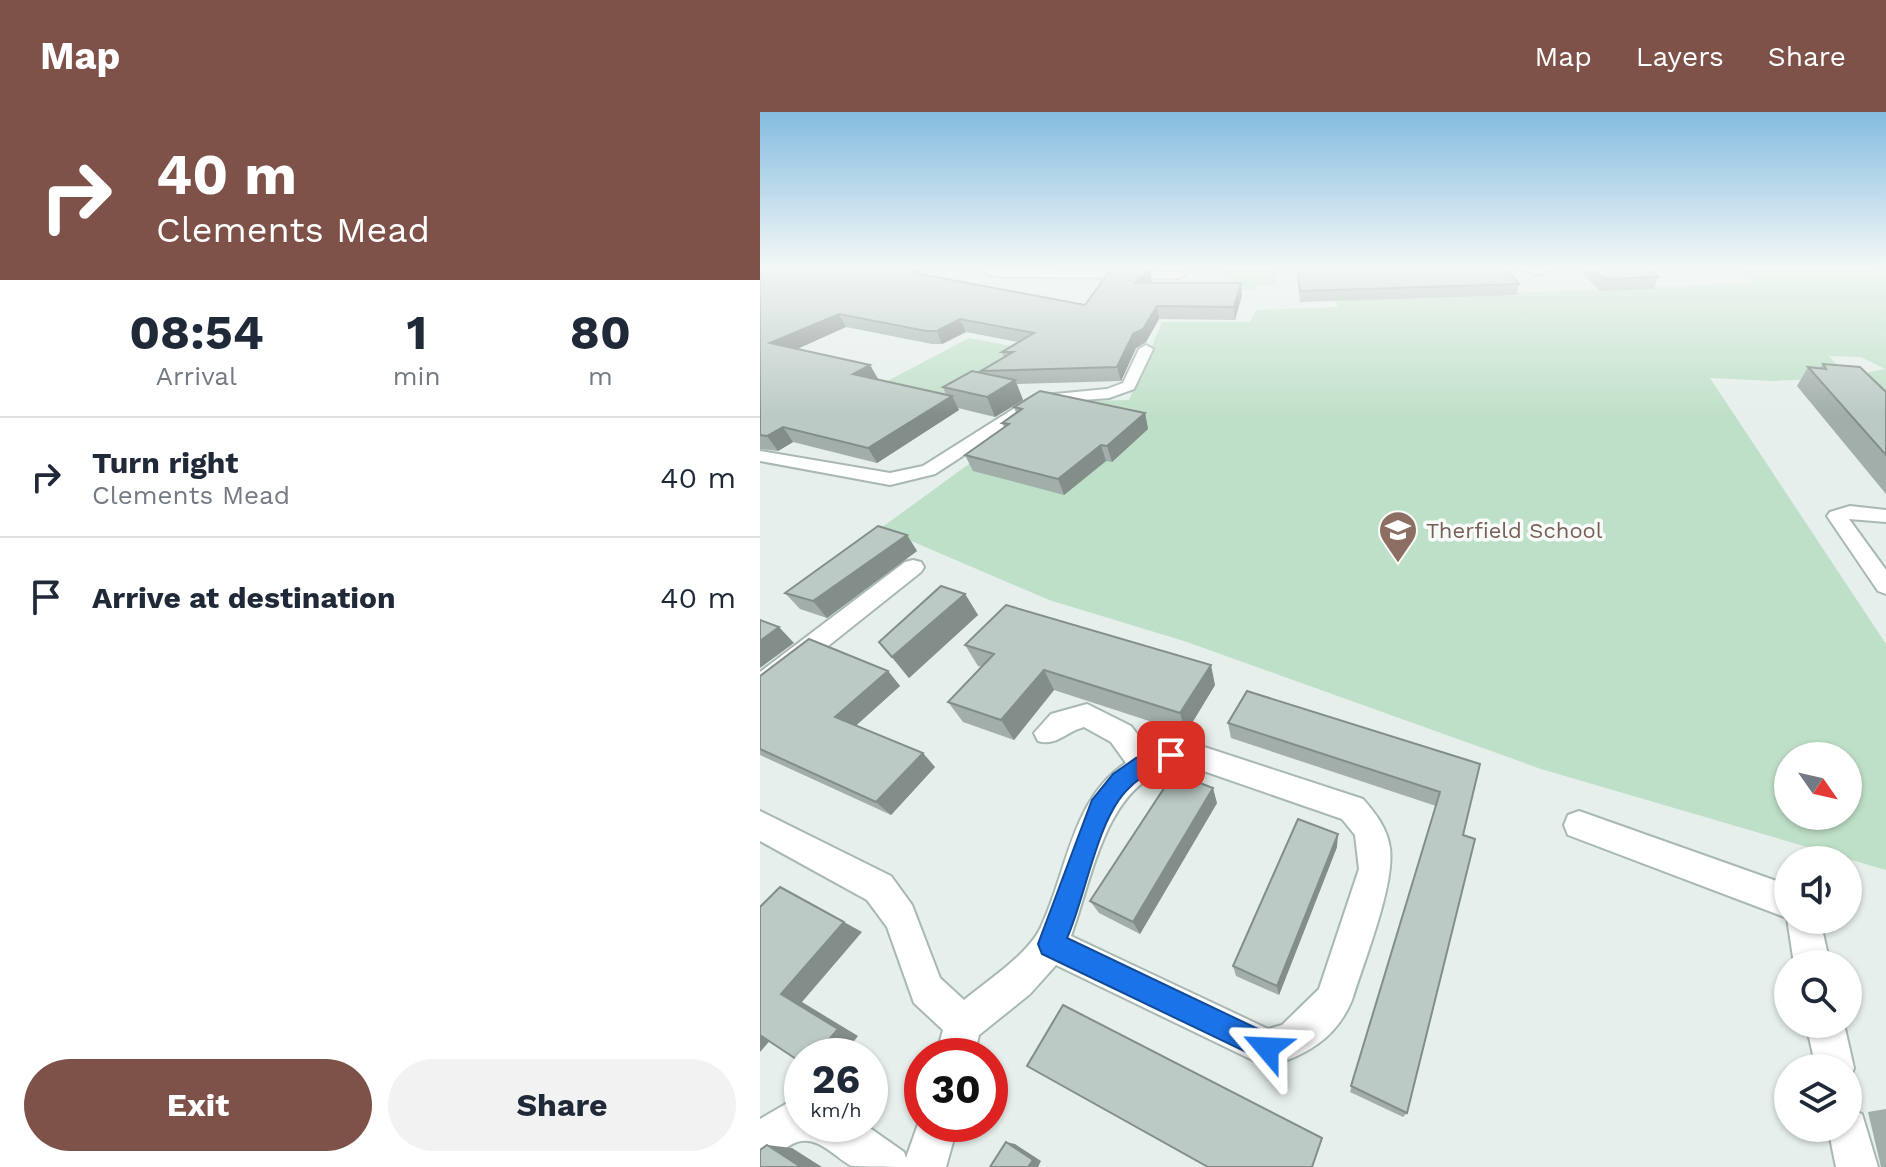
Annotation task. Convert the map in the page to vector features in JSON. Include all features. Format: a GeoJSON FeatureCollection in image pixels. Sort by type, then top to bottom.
{"type":"FeatureCollection","features":[{"type":"Feature","properties":{"kind":"street"},"geometry":{"type":"LineString","coordinates":[[760,456],[890,479],[929,470],[1040,399],[1109,393],[1129,386],[1146,349]]}},
{"type":"Feature","properties":{"kind":"street"},"geometry":{"type":"LineString","coordinates":[[1886,516],[1850,512],[1837,516],[1886,586]]}},
{"type":"Feature","properties":{"kind":"street"},"geometry":{"type":"LineString","coordinates":[[760,686],[913,567]]}},
{"type":"Feature","properties":{"kind":"street"},"geometry":{"type":"LineString","coordinates":[[1048,733],[1060,722],[1087,715],[1121,734],[1144,765]]}},
{"type":"Feature","properties":{"kind":"street"},"geometry":{"type":"LineString","coordinates":[[961,1038],[1051,944],[1064,917],[1100,808],[1121,781],[1144,765],[1171,755],[1195,756],[1352,809],[1368,827],[1374,845],[1375,869],[1334,1000],[1313,1024],[1292,1041],[1267,1048],[1051,944]]}},
{"type":"Feature","properties":{"kind":"street"},"geometry":{"type":"LineString","coordinates":[[760,825],[879,888],[900,917],[927,990],[958,1038]]}},
{"type":"Feature","properties":{"kind":"street"},"geometry":{"type":"LineString","coordinates":[[1579,825],[1774,897]]}},
{"type":"Feature","properties":{"kind":"street"},"geometry":{"type":"LineString","coordinates":[[760,1144],[784,1126]]}},
{"type":"Feature","properties":{"kind":"street"},"geometry":{"type":"LineString","coordinates":[[854,1142],[889,1167]]}},
{"type":"Feature","properties":{"kind":"street"},"geometry":{"type":"LineString","coordinates":[[924,1167],[932,1142]]}},
{"type":"Feature","properties":{"kind":"street"},"geometry":{"type":"LineString","coordinates":[[1851,1142],[1857,1167]]}},
{"type":"Feature","properties":{"kind":"green space","name":"Therfield School"},"geometry":{"type":"Polygon","coordinates":[[[1252,317],[1886,317],[1886,392],[1851,376],[1885,369],[1861,357],[1829,356],[1848,377],[1774,381],[1710,378],[1886,644],[1886,870],[1862,863],[1862,846],[1804,846],[1541,769],[1184,641],[1049,600],[881,528],[1054,402],[1129,400],[1162,322],[1250,322],[1252,317]]]}},
{"type":"Feature","properties":{"kind":"green space"},"geometry":{"type":"Polygon","coordinates":[[[969,338],[1032,350],[946,402],[878,386],[969,338]]]}},
{"type":"Feature","properties":{"kind":"building"},"geometry":{"type":"Polygon","coordinates":[[[760,317],[831,317],[770,343],[870,365],[853,374],[952,396],[868,448],[783,427],[767,436],[760,435],[760,317]]]}},
{"type":"Feature","properties":{"kind":"building"},"geometry":{"type":"Polygon","coordinates":[[[856,317],[1150,317],[1143,329],[1133,334],[1117,367],[981,371],[1013,352],[1002,352],[1034,333],[960,319],[937,331],[856,317]]]}},
{"type":"Feature","properties":{"kind":"building"},"geometry":{"type":"Polygon","coordinates":[[[1823,364],[1860,367],[1886,392],[1886,455],[1808,367],[1826,369],[1823,364]]]}},
{"type":"Feature","properties":{"kind":"building"},"geometry":{"type":"Polygon","coordinates":[[[972,371],[1015,380],[987,397],[943,387],[972,371]]]}},
{"type":"Feature","properties":{"kind":"building"},"geometry":{"type":"Polygon","coordinates":[[[1040,391],[1145,413],[1107,446],[1101,445],[1058,479],[965,455],[1009,424],[1002,423],[1022,409],[1014,407],[1040,391]]]}},
{"type":"Feature","properties":{"kind":"building"},"geometry":{"type":"Polygon","coordinates":[[[878,526],[907,535],[813,601],[785,593],[878,526]]]}},
{"type":"Feature","properties":{"kind":"building"},"geometry":{"type":"Polygon","coordinates":[[[941,586],[965,594],[892,657],[879,642],[941,586]]]}},
{"type":"Feature","properties":{"kind":"building"},"geometry":{"type":"Polygon","coordinates":[[[1006,605],[1211,665],[1180,713],[1044,670],[1001,720],[948,702],[994,654],[965,645],[1006,605]]]}},
{"type":"Feature","properties":{"kind":"building"},"geometry":{"type":"Polygon","coordinates":[[[760,620],[779,627],[760,641],[760,620]]]}},
{"type":"Feature","properties":{"kind":"building"},"geometry":{"type":"Polygon","coordinates":[[[809,639],[888,671],[835,717],[923,753],[876,802],[760,749],[760,676],[809,639]]]}},
{"type":"Feature","properties":{"kind":"building"},"geometry":{"type":"Polygon","coordinates":[[[1247,691],[1480,764],[1463,835],[1475,839],[1407,1113],[1351,1086],[1440,792],[1228,723],[1247,691]]]}},
{"type":"Feature","properties":{"kind":"building"},"geometry":{"type":"Polygon","coordinates":[[[1174,773],[1213,788],[1133,922],[1090,901],[1174,773]]]}},
{"type":"Feature","properties":{"kind":"building"},"geometry":{"type":"Polygon","coordinates":[[[1298,819],[1338,834],[1277,986],[1233,966],[1298,819]]]}},
{"type":"Feature","properties":{"kind":"building"},"geometry":{"type":"Polygon","coordinates":[[[780,887],[844,922],[781,994],[838,1029],[830,1038],[784,1038],[784,1051],[760,1035],[760,907],[780,887]]]}},
{"type":"Feature","properties":{"kind":"building"},"geometry":{"type":"Polygon","coordinates":[[[1063,1005],[1322,1138],[1312,1167],[1208,1167],[1027,1066],[1063,1005]]]}},
{"type":"Feature","properties":{"kind":"building"},"geometry":{"type":"Polygon","coordinates":[[[1006,1142],[1033,1160],[1028,1167],[990,1167],[1006,1142]]]}},
{"type":"Feature","properties":{"kind":"building"},"geometry":{"type":"Polygon","coordinates":[[[767,1145],[801,1167],[760,1167],[760,1150],[767,1145]]]}},
{"type":"Feature","properties":{"kind":"place","name":"Therfield School"},"geometry":{"type":"Point","coordinates":[1398,564]}},
{"type":"Feature","properties":{"kind":"route"},"geometry":{"type":"LineString","coordinates":[[1171,755],[1144,765],[1121,781],[1100,808],[1064,917],[1051,944],[1267,1048]]}}]}
